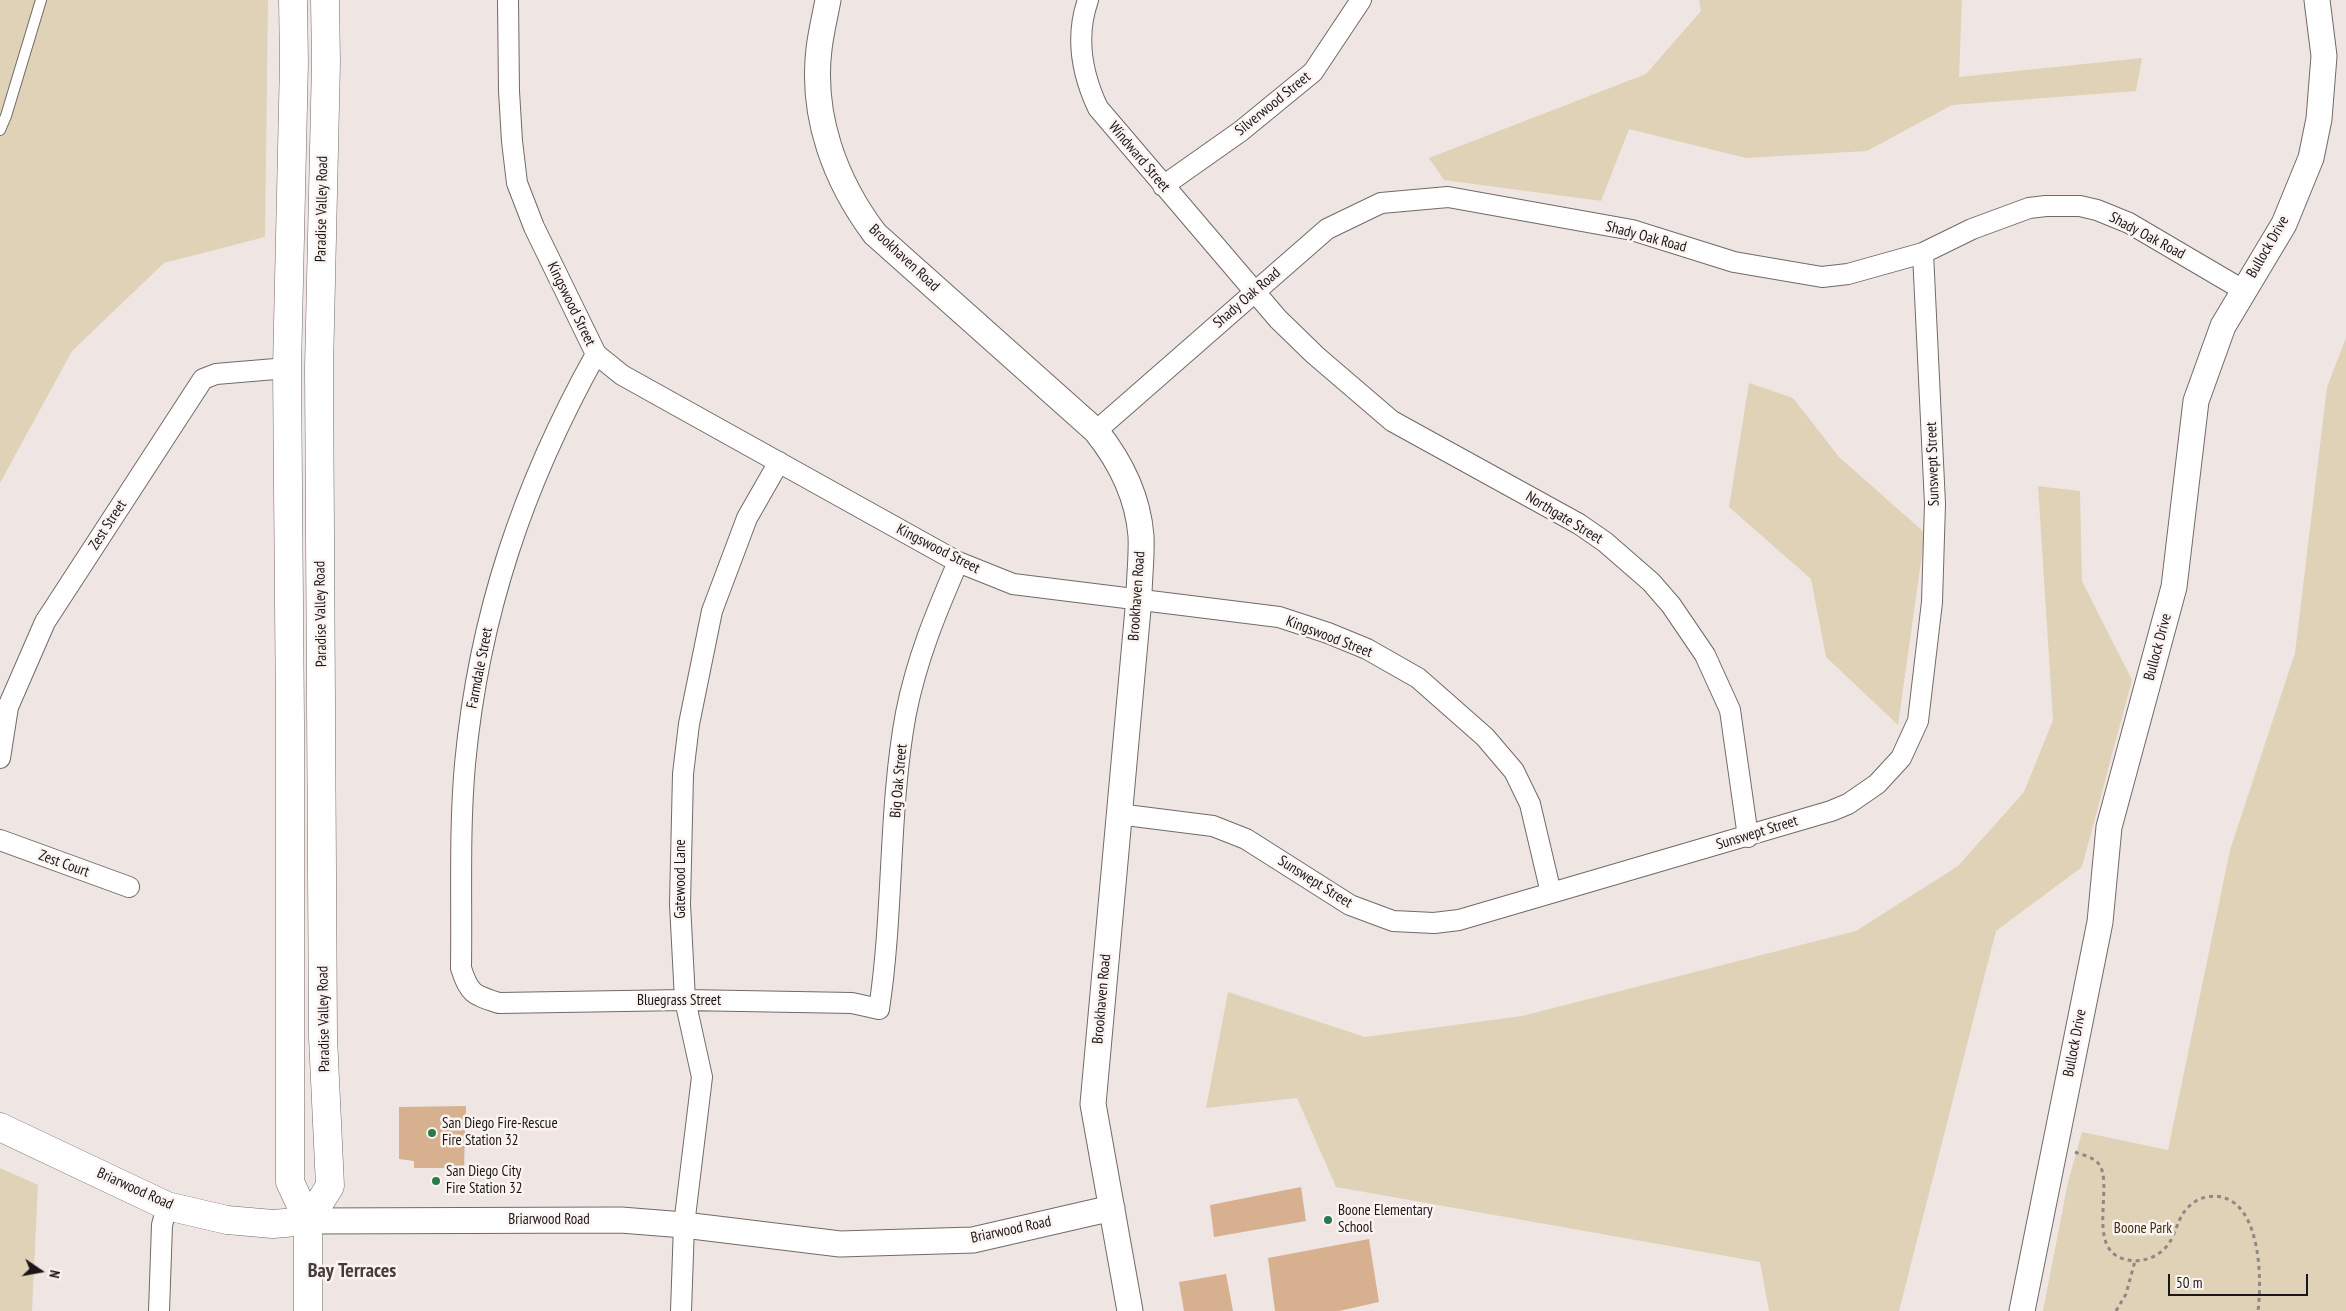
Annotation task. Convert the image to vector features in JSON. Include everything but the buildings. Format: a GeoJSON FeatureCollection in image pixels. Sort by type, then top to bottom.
{"type":"FeatureCollection","features":[{"type":"Feature","properties":{"kind":"main road","name":"Paradise Valley Road"},"geometry":{"type":"LineString","coordinates":[[293,0],[294,72],[287,368],[290,722],[290,1182],[308,1221],[308,1311]]}},
{"type":"Feature","properties":{"kind":"main road","name":"Paradise Valley Road"},"geometry":{"type":"LineString","coordinates":[[308,1221],[330,1186],[323,1038],[319,368],[326,72],[325,0]]}},
{"type":"Feature","properties":{"kind":"main road","name":"Briarwood Road"},"geometry":{"type":"LineString","coordinates":[[0,1127],[167,1206],[227,1220],[273,1224],[308,1221]]}},
{"type":"Feature","properties":{"kind":"street","name":"Kingswood Street"},"geometry":{"type":"LineString","coordinates":[[508,0],[509,101],[517,184],[534,227],[596,354],[622,376],[958,562],[1013,584],[1139,598],[1280,618],[1328,633],[1367,649],[1418,678],[1485,737],[1514,771],[1530,804],[1551,893]]}},
{"type":"Feature","properties":{"kind":"street","name":"Brookhaven Road"},"geometry":{"type":"LineString","coordinates":[[828,0],[819,48],[818,94],[826,139],[836,168],[851,199],[875,234],[1096,430],[1110,449],[1127,481],[1138,517],[1141,538],[1139,598],[1093,1104],[1130,1311]]}},
{"type":"Feature","properties":{"kind":"street","name":"Windward Street"},"geometry":{"type":"LineString","coordinates":[[1088,0],[1082,22],[1082,58],[1090,92],[1098,108],[1254,291]]}},
{"type":"Feature","properties":{"kind":"street","name":"Silverwood Street"},"geometry":{"type":"LineString","coordinates":[[1163,186],[1241,131],[1313,72],[1361,0]]}},
{"type":"Feature","properties":{"kind":"street","name":"Bullock Drive"},"geometry":{"type":"LineString","coordinates":[[2022,1311],[2100,922],[2109,827],[2174,587],[2196,401],[2223,326],[2284,224],[2311,158],[2319,119],[2324,56],[2317,0]]}},
{"type":"Feature","properties":{"kind":"street","name":"Shady Oak Road"},"geometry":{"type":"LineString","coordinates":[[1096,430],[1327,229],[1381,203],[1448,197],[1632,230],[1734,262],[1822,277],[1848,274],[1923,253],[1972,229],[2013,213],[2046,206],[2080,206],[2097,210],[2129,223],[2243,290]]}},
{"type":"Feature","properties":{"kind":"street","name":"Sunswept Street"},"geometry":{"type":"LineString","coordinates":[[1118,814],[1213,826],[1246,839],[1350,905],[1394,921],[1434,923],[1459,920],[1748,837],[1831,811],[1863,795],[1883,778],[1901,758],[1918,721],[1932,602],[1935,504],[1923,253]]}},
{"type":"Feature","properties":{"kind":"street","name":"Northgate Street"},"geometry":{"type":"LineString","coordinates":[[1254,291],[1278,319],[1308,349],[1392,421],[1579,524],[1611,546],[1651,582],[1671,605],[1700,646],[1719,682],[1730,710],[1748,837]]}},
{"type":"Feature","properties":{"kind":"street","name":"Farmdale Street"},"geometry":{"type":"LineString","coordinates":[[478,996],[466,986],[461,968],[462,817],[466,756],[477,677],[497,586],[526,498],[568,404],[596,354]]}},
{"type":"Feature","properties":{"kind":"street","name":"Zest Street"},"geometry":{"type":"LineString","coordinates":[[0,758],[8,706],[45,622],[203,379],[216,374],[287,368]]}},
{"type":"Feature","properties":{"kind":"street","name":"Gatewood Lane"},"geometry":{"type":"LineString","coordinates":[[681,1311],[684,1225],[702,1078],[685,1000],[680,904],[683,774],[689,724],[712,612],[747,518],[779,462]]}},
{"type":"Feature","properties":{"kind":"street","name":"Big Oak Street"},"geometry":{"type":"LineString","coordinates":[[879,1009],[885,973],[898,771],[906,712],[926,638],[958,562]]}},
{"type":"Feature","properties":{"kind":"street","name":"Zest Court"},"geometry":{"type":"LineString","coordinates":[[0,840],[129,888]]}},
{"type":"Feature","properties":{"kind":"street","name":"Bluegrass Street"},"geometry":{"type":"LineString","coordinates":[[478,996],[499,1003],[685,1000],[852,1004],[879,1009]]}},
{"type":"Feature","properties":{"kind":"street"},"geometry":{"type":"LineString","coordinates":[[159,1311],[162,1225],[167,1206]]}},
{"type":"Feature","properties":{"kind":"street","name":"Briarwood Road"},"geometry":{"type":"LineString","coordinates":[[308,1221],[621,1220],[684,1225],[840,1244],[973,1240],[1112,1208]]}},
{"type":"Feature","properties":{"kind":"lane"},"geometry":{"type":"LineString","coordinates":[[0,130],[6,116],[41,0]]}},
{"type":"Feature","properties":{"kind":"path"},"geometry":{"type":"LineString","coordinates":[[2055,1146],[2087,1156],[2099,1164],[2104,1176],[2102,1215],[2105,1241],[2115,1256],[2135,1261],[2145,1261],[2164,1249],[2172,1240],[2178,1218],[2196,1200],[2216,1196],[2229,1198],[2244,1215],[2253,1230],[2257,1251],[2258,1311]]}},
{"type":"Feature","properties":{"kind":"path"},"geometry":{"type":"LineString","coordinates":[[2116,1311],[2126,1294],[2135,1261]]}},
{"type":"Feature","properties":{"kind":"green space"},"geometry":{"type":"Polygon","coordinates":[[[0,0],[268,0],[265,237],[164,263],[72,351],[0,483],[0,0]]]}},
{"type":"Feature","properties":{"kind":"green space"},"geometry":{"type":"Polygon","coordinates":[[[1699,0],[1962,0],[1959,77],[2142,58],[2136,91],[1952,105],[1867,151],[1746,158],[1629,129],[1601,201],[1444,180],[1429,158],[1646,74],[1701,11],[1699,0]]]}},
{"type":"Feature","properties":{"kind":"green space","name":"Boone Park"},"geometry":{"type":"Polygon","coordinates":[[[2346,338],[2346,1311],[2043,1311],[2068,1182],[2082,1132],[2168,1150],[2230,850],[2295,653],[2327,387],[2346,338]]]}},
{"type":"Feature","properties":{"kind":"green space"},"geometry":{"type":"Polygon","coordinates":[[[1749,383],[1793,398],[1839,457],[1925,533],[1898,725],[1826,657],[1811,579],[1729,507],[1749,383]]]}},
{"type":"Feature","properties":{"kind":"green space"},"geometry":{"type":"Polygon","coordinates":[[[2038,486],[2080,491],[2082,581],[2132,680],[2082,867],[1996,931],[1899,1311],[1769,1311],[1760,1262],[1336,1187],[1297,1098],[1206,1108],[1228,992],[1365,1037],[1522,1016],[1856,931],[1958,866],[2024,792],[2053,720],[2038,486]]]}},
{"type":"Feature","properties":{"kind":"green space"},"geometry":{"type":"Polygon","coordinates":[[[0,1168],[38,1185],[32,1311],[0,1311],[0,1168]]]}},
{"type":"Feature","properties":{"kind":"place","name":"San Diego Fire-Rescue Fire Station 32"},"geometry":{"type":"Point","coordinates":[432,1133]}},
{"type":"Feature","properties":{"kind":"place","name":"San Diego City Fire Station 32"},"geometry":{"type":"Point","coordinates":[436,1181]}},
{"type":"Feature","properties":{"kind":"place","name":"Boone Elementary School"},"geometry":{"type":"Point","coordinates":[1328,1220]}},
{"type":"Feature","properties":{"kind":"district","name":"Bay Terraces"},"geometry":{"type":"Point","coordinates":[352,1271]}}]}
